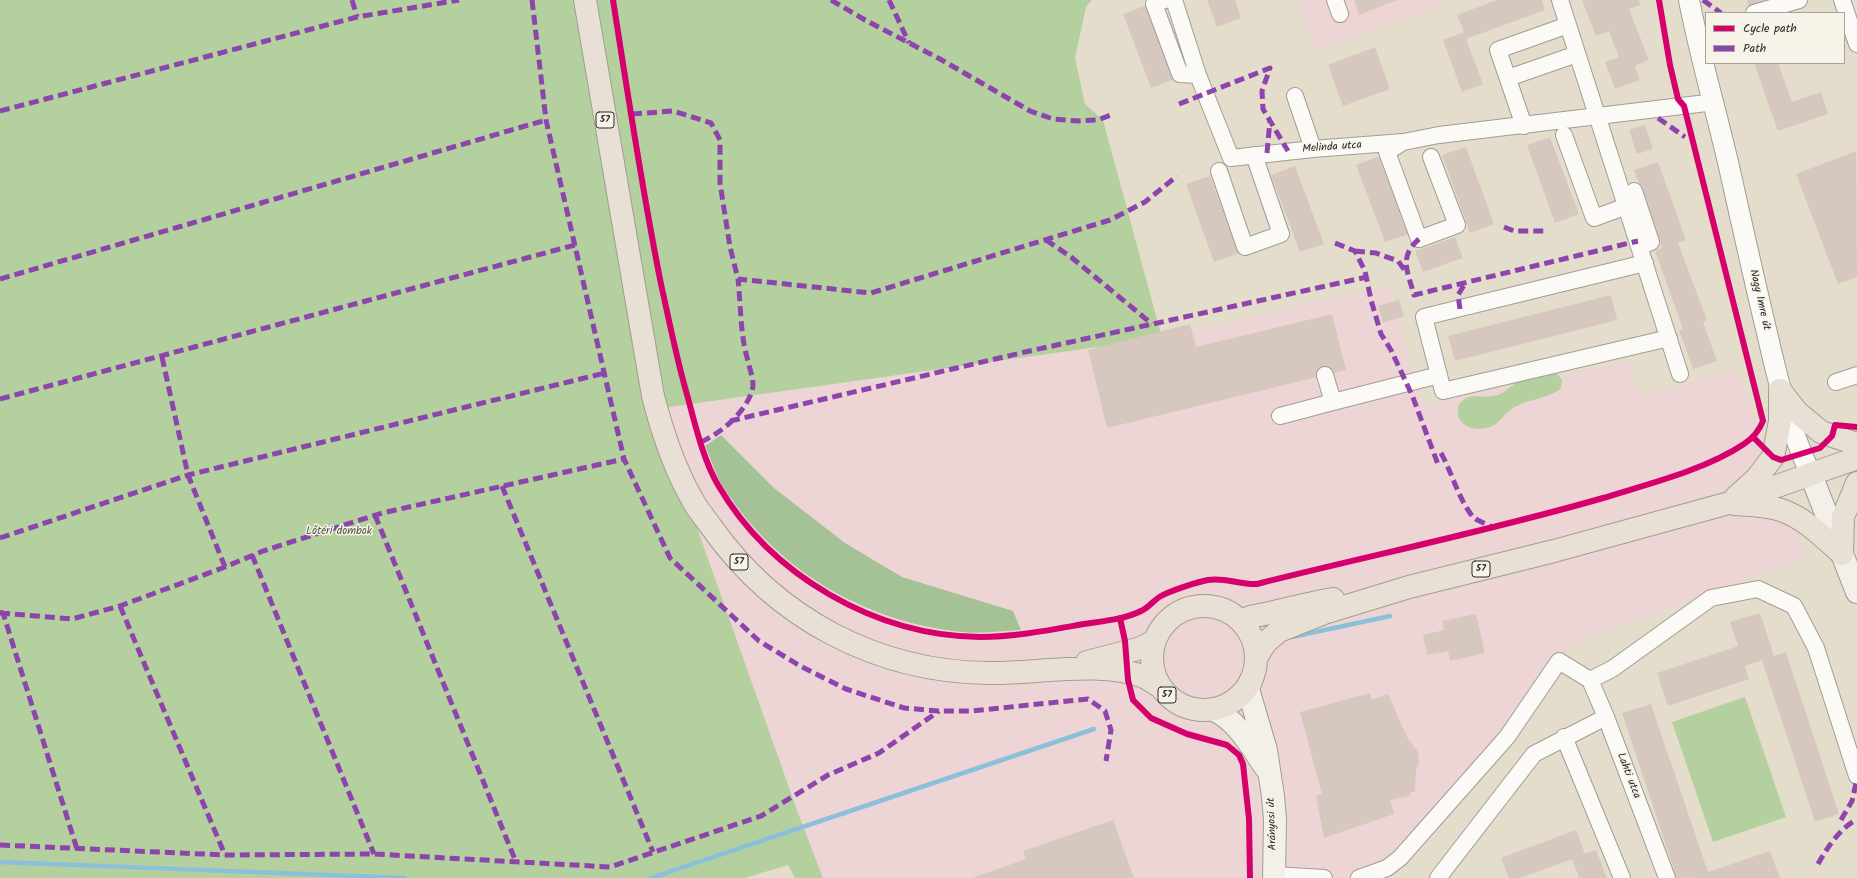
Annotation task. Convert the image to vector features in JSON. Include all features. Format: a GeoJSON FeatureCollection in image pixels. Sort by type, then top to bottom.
{"type":"FeatureCollection","features":[{"type":"Feature","properties":{"kind":"main road","name":"57"},"geometry":{"type":"LineString","coordinates":[[585,0],[653,396],[669,450],[692,500],[728,550],[760,583],[794,611],[851,643],[903,662],[929,668],[989,673],[1055,669],[1093,669],[1128,672],[1145,677],[1160,687],[1170,698],[1180,705],[1192,709],[1214,710],[1224,707],[1241,695],[1266,642],[1279,631],[1324,612],[1409,587],[1554,551],[1729,503],[1857,458]]}},
{"type":"Feature","properties":{"kind":"main road"},"geometry":{"type":"LineString","coordinates":[[1780,390],[1797,412],[1821,432],[1857,444]]}},
{"type":"Feature","properties":{"kind":"main road"},"geometry":{"type":"LineString","coordinates":[[1729,503],[1756,479],[1773,457],[1780,421],[1780,390]]}},
{"type":"Feature","properties":{"kind":"main road","name":"Nagy Imre út"},"geometry":{"type":"LineString","coordinates":[[1811,475],[1857,592]]}},
{"type":"Feature","properties":{"kind":"main road"},"geometry":{"type":"LineString","coordinates":[[1842,554],[1843,517],[1857,483]]}},
{"type":"Feature","properties":{"kind":"main road"},"geometry":{"type":"LineString","coordinates":[[1729,503],[1782,510],[1795,516],[1811,527],[1842,554]]}},
{"type":"Feature","properties":{"kind":"main road","name":"57"},"geometry":{"type":"LineString","coordinates":[[1241,621],[1249,617],[1264,615],[1298,605],[1409,587]]}},
{"type":"Feature","properties":{"kind":"main road","name":"57"},"geometry":{"type":"LineString","coordinates":[[1160,687],[1155,677],[1152,665],[1154,642],[1167,622],[1176,614],[1186,609],[1198,607],[1221,609],[1241,621],[1252,638],[1254,668]]}},
{"type":"Feature","properties":{"kind":"main road","name":"57"},"geometry":{"type":"LineString","coordinates":[[1055,669],[1114,656],[1141,648],[1154,642]]}},
{"type":"Feature","properties":{"kind":"main road","name":"Arányosi út"},"geometry":{"type":"LineString","coordinates":[[1254,668],[1248,689],[1266,750],[1275,820],[1274,877]]}},
{"type":"Feature","properties":{"kind":"main road"},"geometry":{"type":"LineString","coordinates":[[1214,710],[1224,714],[1235,725],[1268,770]]}},
{"type":"Feature","properties":{"kind":"street"},"geometry":{"type":"LineString","coordinates":[[1165,0],[1154,4],[1180,74],[1198,75]]}},
{"type":"Feature","properties":{"kind":"street","name":"Melinda utca"},"geometry":{"type":"LineString","coordinates":[[1174,0],[1198,75],[1231,158],[1313,149],[1403,142],[1439,135],[1715,102]]}},
{"type":"Feature","properties":{"kind":"street"},"geometry":{"type":"LineString","coordinates":[[1560,0],[1680,374]]}},
{"type":"Feature","properties":{"kind":"street","name":"Nagy Imre út"},"geometry":{"type":"LineString","coordinates":[[1689,0],[1700,25],[1705,51]]}},
{"type":"Feature","properties":{"kind":"street"},"geometry":{"type":"LineString","coordinates":[[1757,12],[1799,0]]}},
{"type":"Feature","properties":{"kind":"street"},"geometry":{"type":"LineString","coordinates":[[1842,0],[1857,44]]}},
{"type":"Feature","properties":{"kind":"street"},"geometry":{"type":"LineString","coordinates":[[1524,126],[1498,50],[1568,25]]}},
{"type":"Feature","properties":{"kind":"street"},"geometry":{"type":"LineString","coordinates":[[1508,78],[1577,54]]}},
{"type":"Feature","properties":{"kind":"street","name":"Nagy Imre út"},"geometry":{"type":"LineString","coordinates":[[1708,64],[1747,252],[1780,390],[1802,455],[1811,475]]}},
{"type":"Feature","properties":{"kind":"street"},"geometry":{"type":"LineString","coordinates":[[1295,96],[1313,149]]}},
{"type":"Feature","properties":{"kind":"street"},"geometry":{"type":"LineString","coordinates":[[1564,135],[1594,218],[1627,206]]}},
{"type":"Feature","properties":{"kind":"street"},"geometry":{"type":"LineString","coordinates":[[1403,142],[1387,152],[1419,239],[1457,225],[1431,157]]}},
{"type":"Feature","properties":{"kind":"street"},"geometry":{"type":"LineString","coordinates":[[1219,171],[1245,246],[1281,234],[1254,155]]}},
{"type":"Feature","properties":{"kind":"street"},"geometry":{"type":"LineString","coordinates":[[1617,176],[1629,178],[1651,242],[1640,246]]}},
{"type":"Feature","properties":{"kind":"street"},"geometry":{"type":"LineString","coordinates":[[1645,263],[1424,317],[1443,391],[1669,338]]}},
{"type":"Feature","properties":{"kind":"street"},"geometry":{"type":"LineString","coordinates":[[1325,375],[1333,402]]}},
{"type":"Feature","properties":{"kind":"street"},"geometry":{"type":"LineString","coordinates":[[1280,416],[1439,375]]}},
{"type":"Feature","properties":{"kind":"street"},"geometry":{"type":"LineString","coordinates":[[1836,382],[1857,375]]}},
{"type":"Feature","properties":{"kind":"street"},"geometry":{"type":"LineString","coordinates":[[1360,878],[1386,868],[1400,858],[1507,737],[1559,661],[1590,680],[1612,669],[1711,598],[1758,589],[1794,606],[1816,648],[1857,776]]}},
{"type":"Feature","properties":{"kind":"street","name":"Lahti utca"},"geometry":{"type":"LineString","coordinates":[[1590,680],[1606,717],[1667,878]]}},
{"type":"Feature","properties":{"kind":"street"},"geometry":{"type":"LineString","coordinates":[[1438,878],[1534,754],[1564,737],[1606,717]]}},
{"type":"Feature","properties":{"kind":"street"},"geometry":{"type":"LineString","coordinates":[[1564,737],[1622,878]]}},
{"type":"Feature","properties":{"kind":"street"},"geometry":{"type":"LineString","coordinates":[[1274,877],[1324,878]]}},
{"type":"Feature","properties":{"kind":"shaded area"},"geometry":{"type":"Polygon","coordinates":[[[1296,0],[1453,0],[1317,52],[1296,0]]]}},
{"type":"Feature","properties":{"kind":"shaded area"},"geometry":{"type":"Polygon","coordinates":[[[1387,286],[1424,405],[1629,361],[1640,396],[1737,369],[1807,557],[1573,644],[1386,878],[823,878],[798,813],[655,409],[1162,338],[1387,286]]]}},
{"type":"Feature","properties":{"kind":"green space","name":"Lőtéri dombok"},"geometry":{"type":"Polygon","coordinates":[[[0,0],[1092,0],[1086,7],[1075,58],[1085,104],[1103,120],[1162,338],[655,409],[798,813],[823,878],[795,878],[788,865],[745,878],[0,878],[0,0]]]}},
{"type":"Feature","properties":{"kind":"green space"},"geometry":{"type":"Polygon","coordinates":[[[1556,372],[1562,380],[1561,389],[1513,408],[1491,427],[1482,429],[1472,428],[1463,424],[1458,416],[1458,407],[1460,403],[1469,397],[1498,395],[1523,379],[1556,372]]]}},
{"type":"Feature","properties":{"kind":"green space"},"geometry":{"type":"Polygon","coordinates":[[[721,435],[774,488],[845,543],[902,577],[1013,611],[1021,630],[968,633],[924,626],[889,616],[856,603],[824,586],[795,566],[768,542],[743,515],[722,485],[705,446],[721,435]]]}},
{"type":"Feature","properties":{"kind":"green space"},"geometry":{"type":"Polygon","coordinates":[[[1745,697],[1786,817],[1713,842],[1672,722],[1745,697]]]}},
{"type":"Feature","properties":{"kind":"building"},"geometry":{"type":"Polygon","coordinates":[[[1207,0],[1235,0],[1241,18],[1217,27],[1207,0]]]}},
{"type":"Feature","properties":{"kind":"building"},"geometry":{"type":"Polygon","coordinates":[[[1354,0],[1397,0],[1359,15],[1354,0]]]}},
{"type":"Feature","properties":{"kind":"building"},"geometry":{"type":"Polygon","coordinates":[[[1497,0],[1542,0],[1545,10],[1466,39],[1483,84],[1462,92],[1443,40],[1464,32],[1457,15],[1497,0]]]}},
{"type":"Feature","properties":{"kind":"building"},"geometry":{"type":"Polygon","coordinates":[[[1582,0],[1639,0],[1640,5],[1629,9],[1649,60],[1635,66],[1640,80],[1615,89],[1605,62],[1619,57],[1609,31],[1596,36],[1582,0]]]}},
{"type":"Feature","properties":{"kind":"building"},"geometry":{"type":"Polygon","coordinates":[[[1747,0],[1782,0],[1750,10],[1747,0]]]}},
{"type":"Feature","properties":{"kind":"building"},"geometry":{"type":"Polygon","coordinates":[[[1147,5],[1175,79],[1151,88],[1123,14],[1147,5]]]}},
{"type":"Feature","properties":{"kind":"building"},"geometry":{"type":"Polygon","coordinates":[[[1375,47],[1390,89],[1343,106],[1328,65],[1375,47]]]}},
{"type":"Feature","properties":{"kind":"building"},"geometry":{"type":"Polygon","coordinates":[[[1754,64],[1778,64],[1792,102],[1821,92],[1828,114],[1778,131],[1754,64]]]}},
{"type":"Feature","properties":{"kind":"building"},"geometry":{"type":"Polygon","coordinates":[[[1645,125],[1653,149],[1637,154],[1629,130],[1645,125]]]}},
{"type":"Feature","properties":{"kind":"building"},"geometry":{"type":"Polygon","coordinates":[[[1550,137],[1579,214],[1555,223],[1527,145],[1550,137]]]}},
{"type":"Feature","properties":{"kind":"building"},"geometry":{"type":"Polygon","coordinates":[[[1466,147],[1494,224],[1470,233],[1442,155],[1466,147]]]}},
{"type":"Feature","properties":{"kind":"building"},"geometry":{"type":"Polygon","coordinates":[[[1856,151],[1857,277],[1838,284],[1796,174],[1856,151]]]}},
{"type":"Feature","properties":{"kind":"building"},"geometry":{"type":"Polygon","coordinates":[[[1380,156],[1409,234],[1385,242],[1356,165],[1380,156]]]}},
{"type":"Feature","properties":{"kind":"building"},"geometry":{"type":"Polygon","coordinates":[[[1658,162],[1686,240],[1678,243],[1707,320],[1703,322],[1717,361],[1693,369],[1679,330],[1683,329],[1655,251],[1662,248],[1634,170],[1658,162]]]}},
{"type":"Feature","properties":{"kind":"building"},"geometry":{"type":"Polygon","coordinates":[[[1295,166],[1324,244],[1300,252],[1271,175],[1295,166]]]}},
{"type":"Feature","properties":{"kind":"building"},"geometry":{"type":"Polygon","coordinates":[[[1210,176],[1239,253],[1214,262],[1186,184],[1210,176]]]}},
{"type":"Feature","properties":{"kind":"building"},"geometry":{"type":"Polygon","coordinates":[[[1455,237],[1463,258],[1423,272],[1415,251],[1455,237]]]}},
{"type":"Feature","properties":{"kind":"building"},"geometry":{"type":"Polygon","coordinates":[[[1611,295],[1617,320],[1455,361],[1448,336],[1611,295]]]}},
{"type":"Feature","properties":{"kind":"building"},"geometry":{"type":"Polygon","coordinates":[[[1399,300],[1404,316],[1383,323],[1378,306],[1399,300]]]}},
{"type":"Feature","properties":{"kind":"building"},"geometry":{"type":"Polygon","coordinates":[[[1332,314],[1346,370],[1107,428],[1088,350],[1190,324],[1196,347],[1332,314]]]}},
{"type":"Feature","properties":{"kind":"building"},"geometry":{"type":"Polygon","coordinates":[[[1760,613],[1774,656],[1786,652],[1839,814],[1815,822],[1762,660],[1745,666],[1749,679],[1668,706],[1657,673],[1738,646],[1730,622],[1760,613]]]}},
{"type":"Feature","properties":{"kind":"building"},"geometry":{"type":"Polygon","coordinates":[[[1476,614],[1485,653],[1450,661],[1448,651],[1427,655],[1423,635],[1444,630],[1442,621],[1476,614]]]}},
{"type":"Feature","properties":{"kind":"building"},"geometry":{"type":"Polygon","coordinates":[[[1370,693],[1372,700],[1388,694],[1407,737],[1418,752],[1419,762],[1416,770],[1415,791],[1410,793],[1410,796],[1390,800],[1394,814],[1324,838],[1316,796],[1322,794],[1300,712],[1370,693]]]}},
{"type":"Feature","properties":{"kind":"building"},"geometry":{"type":"Polygon","coordinates":[[[1651,704],[1708,872],[1770,851],[1780,878],[1677,878],[1622,713],[1651,704]]]}},
{"type":"Feature","properties":{"kind":"building"},"geometry":{"type":"Polygon","coordinates":[[[1113,820],[1134,878],[972,878],[1026,859],[1023,851],[1113,820]]]}},
{"type":"Feature","properties":{"kind":"building"},"geometry":{"type":"Polygon","coordinates":[[[1576,830],[1585,854],[1577,857],[1596,850],[1607,878],[1579,878],[1572,859],[1520,878],[1509,878],[1501,858],[1576,830]]]}},
{"type":"Feature","properties":{"kind":"waterway"},"geometry":{"type":"LineString","coordinates":[[1292,637],[1390,616]]}},
{"type":"Feature","properties":{"kind":"waterway"},"geometry":{"type":"LineString","coordinates":[[651,878],[1094,729]]}},
{"type":"Feature","properties":{"kind":"waterway"},"geometry":{"type":"LineString","coordinates":[[0,862],[405,878]]}},
{"type":"Feature","properties":{"kind":"marked path"},"geometry":{"type":"LineString","coordinates":[[352,0],[357,17]]}},
{"type":"Feature","properties":{"kind":"marked path"},"geometry":{"type":"LineString","coordinates":[[0,111],[357,17],[459,0]]}},
{"type":"Feature","properties":{"kind":"marked path"},"geometry":{"type":"LineString","coordinates":[[532,0],[546,120],[624,459],[670,558],[759,641],[802,667],[846,689],[904,708],[939,711],[971,711],[1088,699],[1105,711],[1111,730],[1106,761]]}},
{"type":"Feature","properties":{"kind":"marked path"},"geometry":{"type":"LineString","coordinates":[[831,0],[865,20],[940,59],[1030,111],[1053,119],[1078,121],[1098,120],[1113,114]]}},
{"type":"Feature","properties":{"kind":"marked path"},"geometry":{"type":"LineString","coordinates":[[889,0],[909,43]]}},
{"type":"Feature","properties":{"kind":"marked path"},"geometry":{"type":"LineString","coordinates":[[1703,0],[1720,12]]}},
{"type":"Feature","properties":{"kind":"marked path"},"geometry":{"type":"LineString","coordinates":[[1179,104],[1270,68],[1262,91],[1263,109],[1288,151]]}},
{"type":"Feature","properties":{"kind":"marked path"},"geometry":{"type":"LineString","coordinates":[[632,114],[673,111],[711,123],[720,140],[720,183],[730,247],[738,279],[871,293],[1110,220],[1145,202],[1177,176]]}},
{"type":"Feature","properties":{"kind":"marked path"},"geometry":{"type":"LineString","coordinates":[[1658,118],[1685,137]]}},
{"type":"Feature","properties":{"kind":"marked path"},"geometry":{"type":"LineString","coordinates":[[0,279],[546,120]]}},
{"type":"Feature","properties":{"kind":"marked path"},"geometry":{"type":"LineString","coordinates":[[1267,153],[1270,120]]}},
{"type":"Feature","properties":{"kind":"marked path"},"geometry":{"type":"LineString","coordinates":[[1504,227],[1514,231],[1545,231]]}},
{"type":"Feature","properties":{"kind":"marked path"},"geometry":{"type":"LineString","coordinates":[[1419,239],[1409,252],[1406,265],[1414,295],[1638,241]]}},
{"type":"Feature","properties":{"kind":"marked path"},"geometry":{"type":"LineString","coordinates":[[1046,240],[1071,257],[1152,324]]}},
{"type":"Feature","properties":{"kind":"marked path"},"geometry":{"type":"LineString","coordinates":[[1335,243],[1355,251],[1365,271],[1371,300],[1381,334],[1391,350],[1412,395],[1439,467]]}},
{"type":"Feature","properties":{"kind":"marked path"},"geometry":{"type":"LineString","coordinates":[[0,399],[575,245]]}},
{"type":"Feature","properties":{"kind":"marked path"},"geometry":{"type":"LineString","coordinates":[[1355,251],[1376,253],[1398,261],[1406,272]]}},
{"type":"Feature","properties":{"kind":"marked path"},"geometry":{"type":"LineString","coordinates":[[730,421],[1025,352],[1367,277]]}},
{"type":"Feature","properties":{"kind":"marked path"},"geometry":{"type":"LineString","coordinates":[[701,442],[724,428],[738,414],[749,399],[753,387],[753,380],[745,351],[742,331],[738,279]]}},
{"type":"Feature","properties":{"kind":"marked path"},"geometry":{"type":"LineString","coordinates":[[1460,309],[1458,295],[1466,282]]}},
{"type":"Feature","properties":{"kind":"marked path"},"geometry":{"type":"LineString","coordinates":[[162,357],[188,475],[225,567]]}},
{"type":"Feature","properties":{"kind":"marked path"},"geometry":{"type":"LineString","coordinates":[[0,538],[188,475],[605,373]]}},
{"type":"Feature","properties":{"kind":"marked path"},"geometry":{"type":"LineString","coordinates":[[1441,453],[1468,510],[1473,517],[1492,527]]}},
{"type":"Feature","properties":{"kind":"marked path"},"geometry":{"type":"LineString","coordinates":[[0,613],[72,619],[120,606],[225,567],[263,551],[382,513],[624,459]]}},
{"type":"Feature","properties":{"kind":"marked path"},"geometry":{"type":"LineString","coordinates":[[502,486],[653,852]]}},
{"type":"Feature","properties":{"kind":"marked path"},"geometry":{"type":"LineString","coordinates":[[375,515],[516,862]]}},
{"type":"Feature","properties":{"kind":"marked path"},"geometry":{"type":"LineString","coordinates":[[252,555],[374,854]]}},
{"type":"Feature","properties":{"kind":"marked path"},"geometry":{"type":"LineString","coordinates":[[120,606],[225,855]]}},
{"type":"Feature","properties":{"kind":"marked path"},"geometry":{"type":"LineString","coordinates":[[0,612],[3,613],[77,849]]}},
{"type":"Feature","properties":{"kind":"marked path"},"geometry":{"type":"LineString","coordinates":[[0,845],[225,855],[374,854],[610,867],[761,816],[828,775],[879,753],[939,711]]}},
{"type":"Feature","properties":{"kind":"marked path"},"geometry":{"type":"LineString","coordinates":[[1841,820],[1852,801],[1857,779]]}},
{"type":"Feature","properties":{"kind":"marked path"},"geometry":{"type":"LineString","coordinates":[[1818,864],[1838,835],[1854,821]]}},
{"type":"Feature","properties":{"kind":"cycle path"},"geometry":{"type":"LineString","coordinates":[[613,0],[641,178],[661,284],[679,365],[696,427],[703,451],[718,485],[740,518],[767,547],[797,573],[830,595],[865,612],[903,626],[941,634],[980,637],[1032,633],[1129,616],[1148,607],[1165,594],[1203,581],[1214,579],[1257,584],[1560,510],[1676,476],[1729,453],[1750,439],[1758,431],[1763,421],[1684,106],[1678,99],[1670,65],[1659,0]]}},
{"type":"Feature","properties":{"kind":"cycle path"},"geometry":{"type":"LineString","coordinates":[[1753,437],[1773,457],[1781,460],[1820,448],[1832,436],[1835,425],[1857,427]]}},
{"type":"Feature","properties":{"kind":"cycle path"},"geometry":{"type":"LineString","coordinates":[[1120,618],[1125,641],[1128,680],[1133,700],[1151,718],[1187,734],[1227,745],[1239,755],[1243,764],[1249,819],[1250,878]]}}]}
